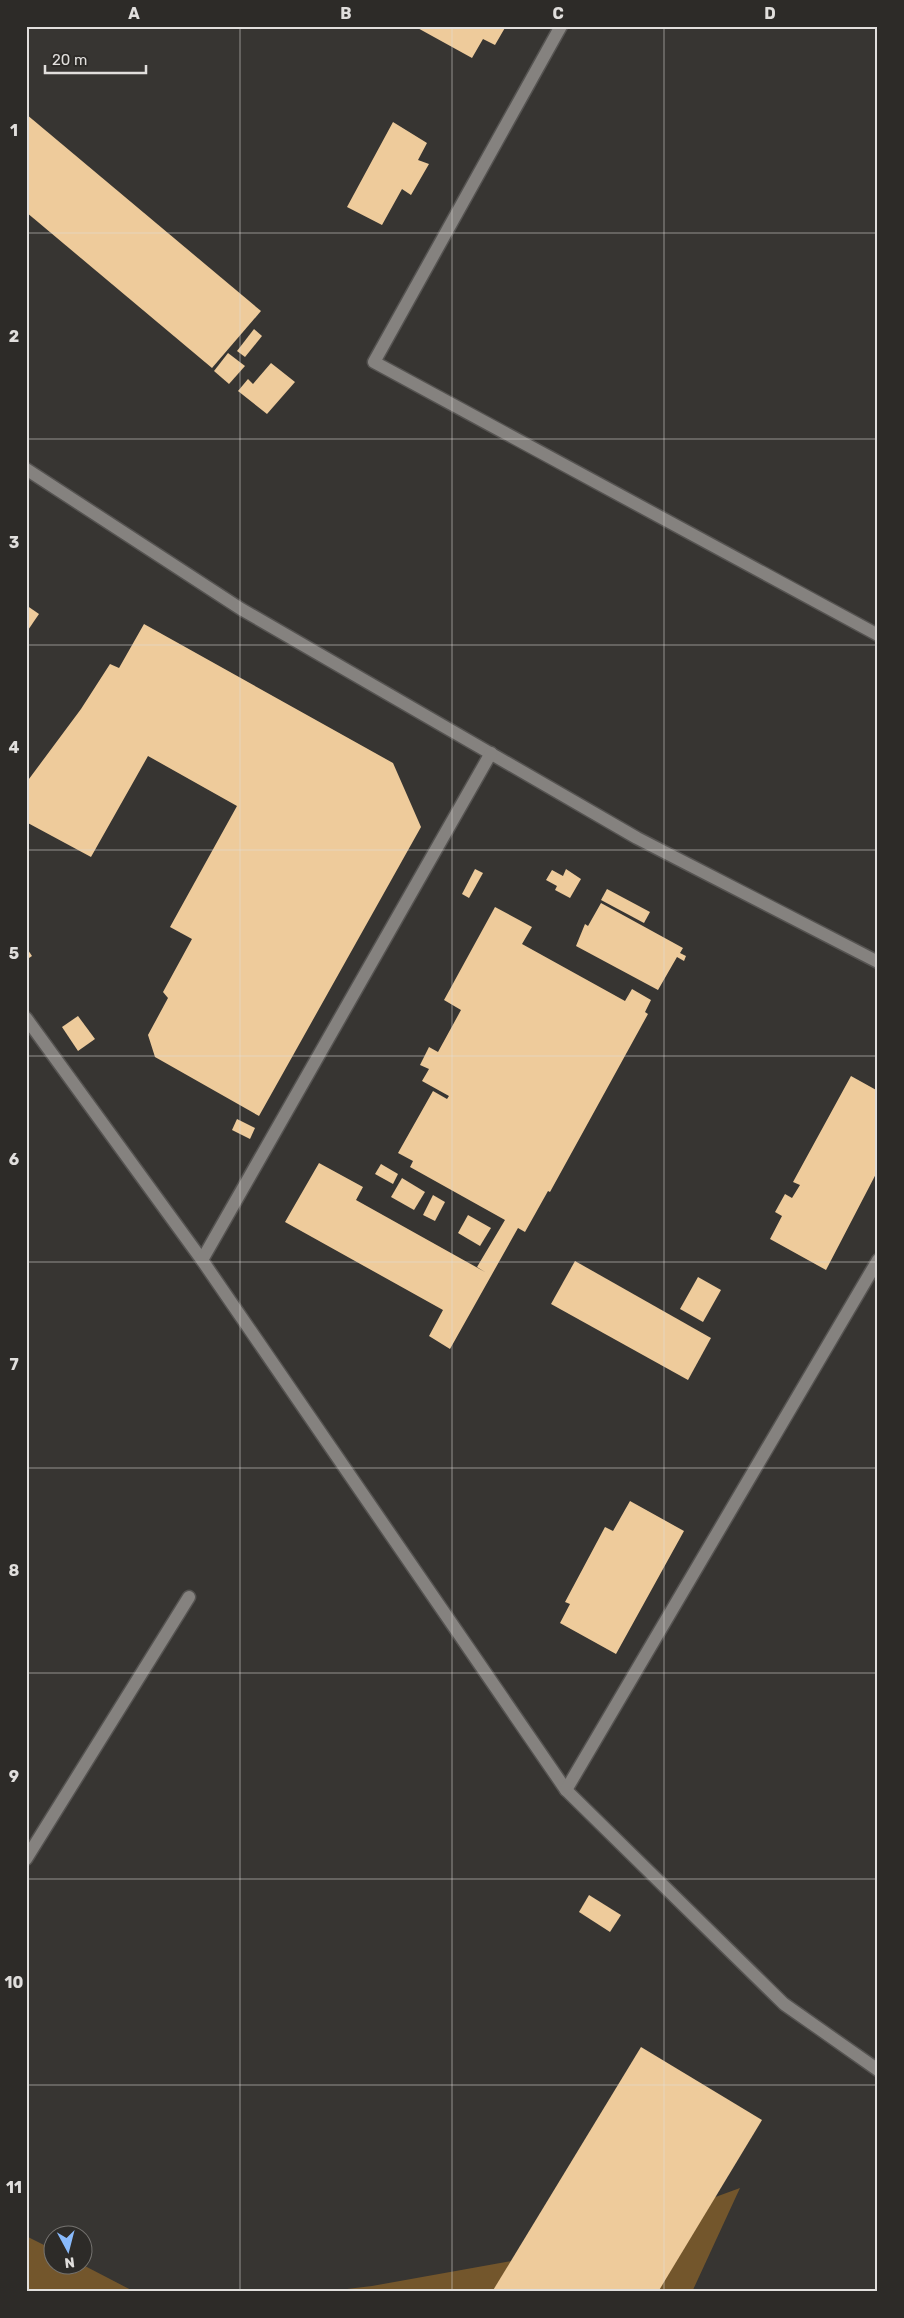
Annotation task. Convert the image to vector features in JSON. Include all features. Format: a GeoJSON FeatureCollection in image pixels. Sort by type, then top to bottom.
{"type":"FeatureCollection","features":[{"type":"Feature","properties":{"kind":"street"},"geometry":{"type":"LineString","coordinates":[[561,26],[374,362],[878,636]]}},
{"type":"Feature","properties":{"kind":"street"},"geometry":{"type":"LineString","coordinates":[[26,468],[241,609],[637,838],[878,962]]}},
{"type":"Feature","properties":{"kind":"street"},"geometry":{"type":"LineString","coordinates":[[202,1260],[491,753]]}},
{"type":"Feature","properties":{"kind":"street"},"geometry":{"type":"LineString","coordinates":[[26,1018],[202,1260],[566,1790],[784,2004],[878,2070]]}},
{"type":"Feature","properties":{"kind":"street"},"geometry":{"type":"LineString","coordinates":[[566,1790],[878,1260]]}},
{"type":"Feature","properties":{"kind":"street"},"geometry":{"type":"LineString","coordinates":[[26,1859],[189,1597]]}},
{"type":"Feature","properties":{"kind":"shaded area"},"geometry":{"type":"Polygon","coordinates":[[[740,2188],[692,2292],[322,2292],[372,2286],[568,2251],[740,2188]]]}},
{"type":"Feature","properties":{"kind":"shaded area"},"geometry":{"type":"Polygon","coordinates":[[[26,2236],[42,2244],[42,2276],[92,2276],[92,2270],[135,2292],[26,2292],[26,2236]]]}},
{"type":"Feature","properties":{"kind":"building"},"geometry":{"type":"Polygon","coordinates":[[[414,26],[506,26],[495,45],[483,39],[472,58],[414,26]]]}},
{"type":"Feature","properties":{"kind":"building"},"geometry":{"type":"Polygon","coordinates":[[[26,114],[261,311],[212,368],[26,212],[26,114]]]}},
{"type":"Feature","properties":{"kind":"building"},"geometry":{"type":"Polygon","coordinates":[[[393,122],[427,143],[418,160],[429,164],[411,195],[402,189],[382,225],[347,207],[393,122]]]}},
{"type":"Feature","properties":{"kind":"building"},"geometry":{"type":"Polygon","coordinates":[[[254,329],[262,336],[245,357],[237,351],[254,329]]]}},
{"type":"Feature","properties":{"kind":"building"},"geometry":{"type":"Polygon","coordinates":[[[228,353],[245,366],[229,384],[214,371],[228,353]]]}},
{"type":"Feature","properties":{"kind":"building"},"geometry":{"type":"Polygon","coordinates":[[[271,363],[295,382],[267,414],[238,391],[248,379],[253,384],[271,363]]]}},
{"type":"Feature","properties":{"kind":"building"},"geometry":{"type":"Polygon","coordinates":[[[26,605],[39,614],[26,633],[26,605]]]}},
{"type":"Feature","properties":{"kind":"building"},"geometry":{"type":"Polygon","coordinates":[[[144,624],[393,763],[421,827],[259,1116],[155,1057],[148,1035],[168,998],[163,992],[192,939],[170,927],[237,806],[148,756],[91,857],[26,822],[26,783],[81,709],[110,664],[119,668],[144,624]]]}},
{"type":"Feature","properties":{"kind":"building"},"geometry":{"type":"Polygon","coordinates":[[[475,869],[483,873],[469,898],[462,894],[475,869]]]}},
{"type":"Feature","properties":{"kind":"building"},"geometry":{"type":"Polygon","coordinates":[[[566,869],[581,879],[570,898],[555,890],[557,886],[546,880],[552,870],[563,876],[566,869]]]}},
{"type":"Feature","properties":{"kind":"building"},"geometry":{"type":"Polygon","coordinates":[[[607,889],[650,912],[644,923],[601,900],[607,889]]]}},
{"type":"Feature","properties":{"kind":"building"},"geometry":{"type":"Polygon","coordinates":[[[601,903],[683,948],[680,953],[686,956],[684,961],[677,957],[658,990],[576,946],[585,924],[588,926],[601,903]]]}},
{"type":"Feature","properties":{"kind":"building"},"geometry":{"type":"Polygon","coordinates":[[[495,907],[532,927],[522,944],[625,1001],[632,989],[651,1000],[645,1012],[648,1014],[550,1192],[548,1191],[525,1232],[518,1228],[450,1349],[429,1336],[443,1310],[285,1222],[319,1163],[363,1187],[356,1200],[485,1272],[477,1267],[505,1220],[410,1167],[413,1161],[398,1153],[433,1091],[447,1099],[449,1096],[422,1081],[429,1069],[420,1065],[429,1047],[438,1052],[461,1010],[444,1000],[495,907]]]}},
{"type":"Feature","properties":{"kind":"building"},"geometry":{"type":"Polygon","coordinates":[[[26,947],[32,956],[26,960],[26,947]]]}},
{"type":"Feature","properties":{"kind":"building"},"geometry":{"type":"Polygon","coordinates":[[[78,1016],[95,1039],[78,1051],[62,1027],[78,1016]]]}},
{"type":"Feature","properties":{"kind":"building"},"geometry":{"type":"Polygon","coordinates":[[[851,1076],[878,1091],[878,1170],[826,1270],[770,1239],[782,1216],[775,1212],[785,1194],[792,1198],[800,1185],[793,1182],[851,1076]]]}},
{"type":"Feature","properties":{"kind":"building"},"geometry":{"type":"Polygon","coordinates":[[[237,1119],[255,1128],[250,1139],[232,1130],[237,1119]]]}},
{"type":"Feature","properties":{"kind":"building"},"geometry":{"type":"Polygon","coordinates":[[[381,1164],[398,1174],[393,1184],[375,1174],[381,1164]]]}},
{"type":"Feature","properties":{"kind":"building"},"geometry":{"type":"Polygon","coordinates":[[[402,1178],[425,1192],[414,1210],[391,1197],[402,1178]]]}},
{"type":"Feature","properties":{"kind":"building"},"geometry":{"type":"Polygon","coordinates":[[[433,1195],[445,1202],[435,1221],[423,1215],[433,1195]]]}},
{"type":"Feature","properties":{"kind":"building"},"geometry":{"type":"Polygon","coordinates":[[[468,1215],[491,1228],[480,1246],[458,1233],[468,1215]]]}},
{"type":"Feature","properties":{"kind":"building"},"geometry":{"type":"Polygon","coordinates":[[[575,1261],[711,1338],[688,1380],[551,1304],[575,1261]]]}},
{"type":"Feature","properties":{"kind":"building"},"geometry":{"type":"Polygon","coordinates":[[[698,1277],[721,1290],[703,1322],[680,1309],[698,1277]]]}},
{"type":"Feature","properties":{"kind":"building"},"geometry":{"type":"Polygon","coordinates":[[[630,1501],[684,1531],[616,1654],[560,1623],[570,1604],[565,1602],[605,1527],[613,1531],[630,1501]]]}},
{"type":"Feature","properties":{"kind":"building"},"geometry":{"type":"Polygon","coordinates":[[[589,1895],[621,1915],[610,1932],[579,1912],[589,1895]]]}},
{"type":"Feature","properties":{"kind":"building"},"geometry":{"type":"Polygon","coordinates":[[[641,2047],[762,2120],[658,2292],[492,2292],[641,2047]]]}}]}
